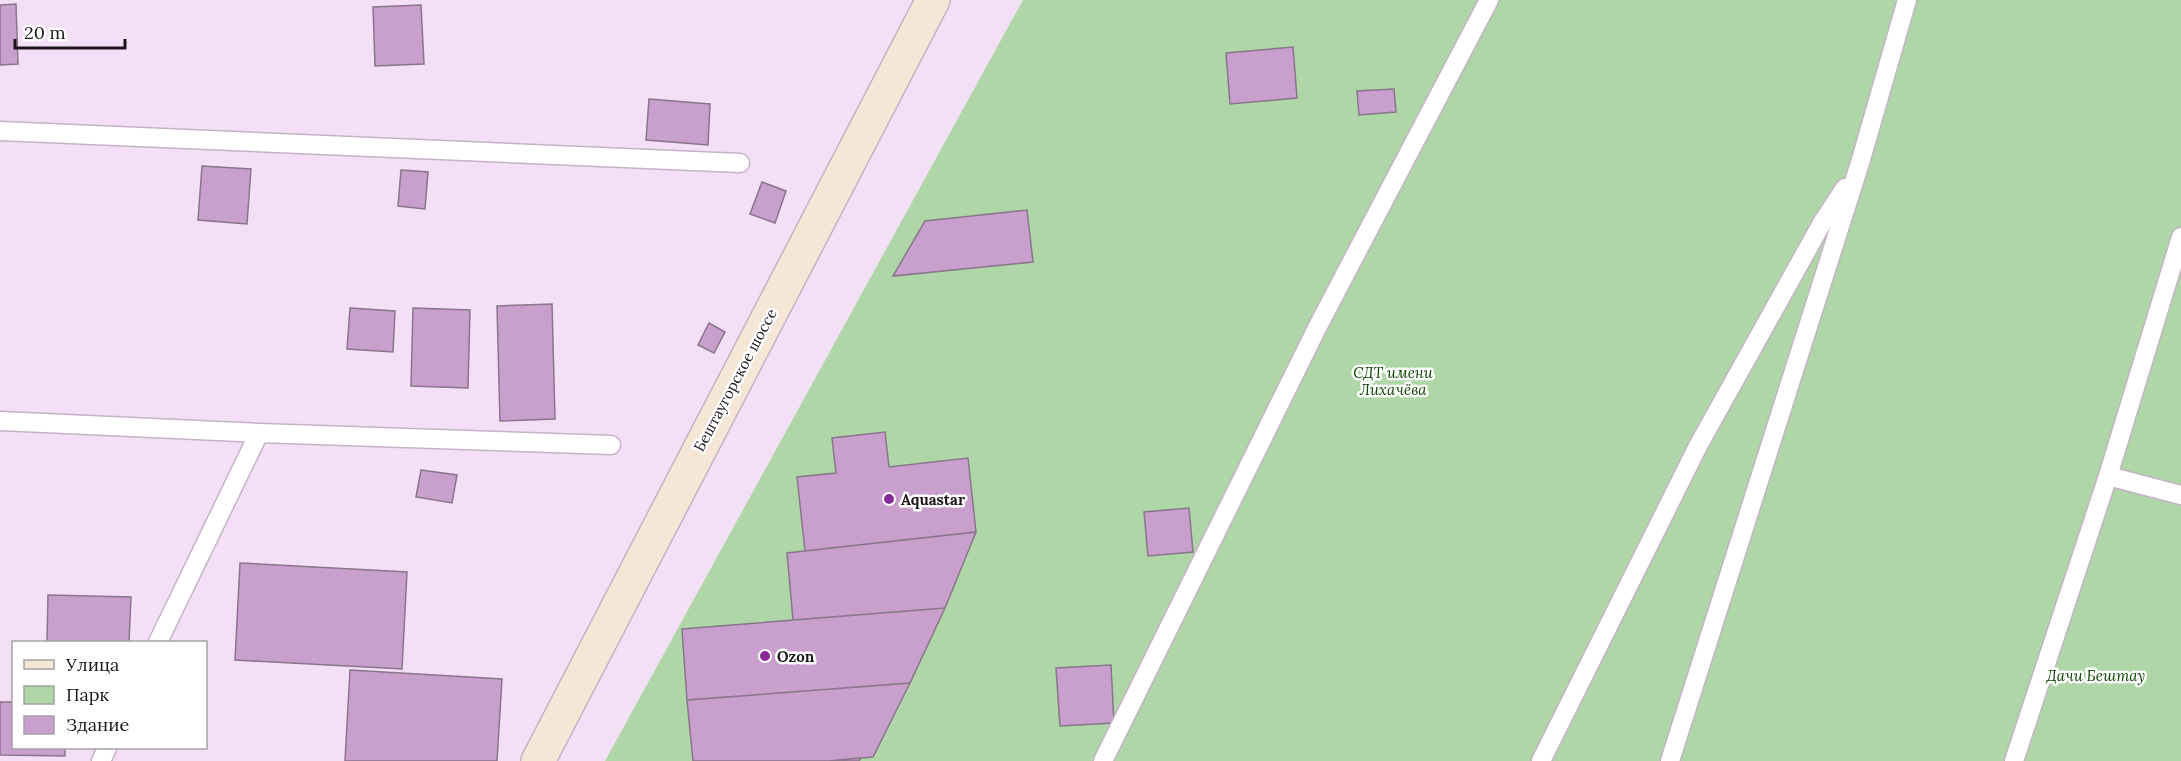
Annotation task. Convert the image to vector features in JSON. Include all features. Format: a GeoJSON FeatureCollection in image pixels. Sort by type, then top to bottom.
{"type":"FeatureCollection","features":[{"type":"Feature","properties":{"kind":"main road","name":"Бештаугорское шоссе"},"geometry":{"type":"LineString","coordinates":[[538,761],[933,0]]}},
{"type":"Feature","properties":{"kind":"lane"},"geometry":{"type":"LineString","coordinates":[[1103,761],[1318,326],[1490,0]]}},
{"type":"Feature","properties":{"kind":"lane"},"geometry":{"type":"LineString","coordinates":[[1670,761],[1860,163],[1907,0]]}},
{"type":"Feature","properties":{"kind":"lane"},"geometry":{"type":"LineString","coordinates":[[0,131],[740,163]]}},
{"type":"Feature","properties":{"kind":"lane"},"geometry":{"type":"LineString","coordinates":[[1541,761],[1698,446],[1822,223],[1860,163]]}},
{"type":"Feature","properties":{"kind":"lane"},"geometry":{"type":"LineString","coordinates":[[2014,761],[2108,476],[2181,237]]}},
{"type":"Feature","properties":{"kind":"lane"},"geometry":{"type":"LineString","coordinates":[[0,421],[259,433],[611,445]]}},
{"type":"Feature","properties":{"kind":"lane"},"geometry":{"type":"LineString","coordinates":[[158,641],[259,433]]}},
{"type":"Feature","properties":{"kind":"lane"},"geometry":{"type":"LineString","coordinates":[[2108,476],[2181,495]]}},
{"type":"Feature","properties":{"kind":"green space","name":"СДТ имени Лихачёва"},"geometry":{"type":"Polygon","coordinates":[[[1023,0],[2181,0],[2181,761],[605,761],[1023,0]]]}},
{"type":"Feature","properties":{"kind":"building"},"geometry":{"type":"Polygon","coordinates":[[[16,4],[18,64],[0,65],[0,5],[16,4]]]}},
{"type":"Feature","properties":{"kind":"building"},"geometry":{"type":"Polygon","coordinates":[[[421,5],[424,64],[375,66],[373,7],[421,5]]]}},
{"type":"Feature","properties":{"kind":"building"},"geometry":{"type":"Polygon","coordinates":[[[1293,47],[1297,98],[1230,104],[1226,53],[1293,47]]]}},
{"type":"Feature","properties":{"kind":"building"},"geometry":{"type":"Polygon","coordinates":[[[1394,89],[1396,112],[1359,115],[1357,91],[1394,89]]]}},
{"type":"Feature","properties":{"kind":"building"},"geometry":{"type":"Polygon","coordinates":[[[649,99],[710,104],[708,145],[646,140],[649,99]]]}},
{"type":"Feature","properties":{"kind":"building"},"geometry":{"type":"Polygon","coordinates":[[[202,166],[251,169],[247,224],[198,220],[202,166]]]}},
{"type":"Feature","properties":{"kind":"building"},"geometry":{"type":"Polygon","coordinates":[[[401,170],[428,172],[425,209],[398,206],[401,170]]]}},
{"type":"Feature","properties":{"kind":"building"},"geometry":{"type":"Polygon","coordinates":[[[762,182],[786,191],[775,223],[750,214],[762,182]]]}},
{"type":"Feature","properties":{"kind":"building"},"geometry":{"type":"Polygon","coordinates":[[[1027,210],[1033,262],[893,276],[925,221],[1027,210]]]}},
{"type":"Feature","properties":{"kind":"building"},"geometry":{"type":"Polygon","coordinates":[[[552,304],[555,419],[500,421],[497,306],[552,304]]]}},
{"type":"Feature","properties":{"kind":"building"},"geometry":{"type":"Polygon","coordinates":[[[350,308],[395,311],[393,352],[347,349],[350,308]]]}},
{"type":"Feature","properties":{"kind":"building"},"geometry":{"type":"Polygon","coordinates":[[[413,308],[470,310],[468,388],[411,386],[413,308]]]}},
{"type":"Feature","properties":{"kind":"building"},"geometry":{"type":"Polygon","coordinates":[[[709,323],[725,332],[714,353],[698,345],[709,323]]]}},
{"type":"Feature","properties":{"kind":"building"},"geometry":{"type":"Polygon","coordinates":[[[885,432],[889,467],[968,458],[976,532],[805,551],[797,477],[836,473],[832,438],[885,432]]]}},
{"type":"Feature","properties":{"kind":"building"},"geometry":{"type":"Polygon","coordinates":[[[421,470],[457,475],[452,503],[416,497],[421,470]]]}},
{"type":"Feature","properties":{"kind":"building"},"geometry":{"type":"Polygon","coordinates":[[[1189,508],[1193,552],[1148,556],[1144,512],[1189,508]]]}},
{"type":"Feature","properties":{"kind":"building"},"geometry":{"type":"Polygon","coordinates":[[[976,532],[945,608],[793,620],[787,553],[976,532]]]}},
{"type":"Feature","properties":{"kind":"building"},"geometry":{"type":"Polygon","coordinates":[[[240,563],[407,572],[402,669],[235,660],[240,563]]]}},
{"type":"Feature","properties":{"kind":"building"},"geometry":{"type":"Polygon","coordinates":[[[48,595],[131,597],[129,641],[47,641],[48,595]]]}},
{"type":"Feature","properties":{"kind":"building"},"geometry":{"type":"Polygon","coordinates":[[[945,608],[910,683],[687,700],[682,629],[945,608]]]}},
{"type":"Feature","properties":{"kind":"building"},"geometry":{"type":"Polygon","coordinates":[[[1111,665],[1114,723],[1060,726],[1056,668],[1111,665]]]}},
{"type":"Feature","properties":{"kind":"building"},"geometry":{"type":"Polygon","coordinates":[[[350,670],[502,679],[497,761],[345,761],[350,670]]]}},
{"type":"Feature","properties":{"kind":"building"},"geometry":{"type":"Polygon","coordinates":[[[910,683],[873,757],[829,761],[693,761],[687,700],[910,683]]]}},
{"type":"Feature","properties":{"kind":"building"},"geometry":{"type":"Polygon","coordinates":[[[0,702],[12,702],[12,749],[65,749],[65,756],[0,755],[0,702]]]}},
{"type":"Feature","properties":{"kind":"building"},"geometry":{"type":"Polygon","coordinates":[[[861,758],[859,761],[829,761],[861,758]]]}},
{"type":"Feature","properties":{"kind":"place","name":"Aquastar"},"geometry":{"type":"Point","coordinates":[889,499]}},
{"type":"Feature","properties":{"kind":"place","name":"Ozon"},"geometry":{"type":"Point","coordinates":[765,656]}},
{"type":"Feature","properties":{"kind":"park label","name":"Дачи Бештау"},"geometry":{"type":"Point","coordinates":[2096,675]}}]}
